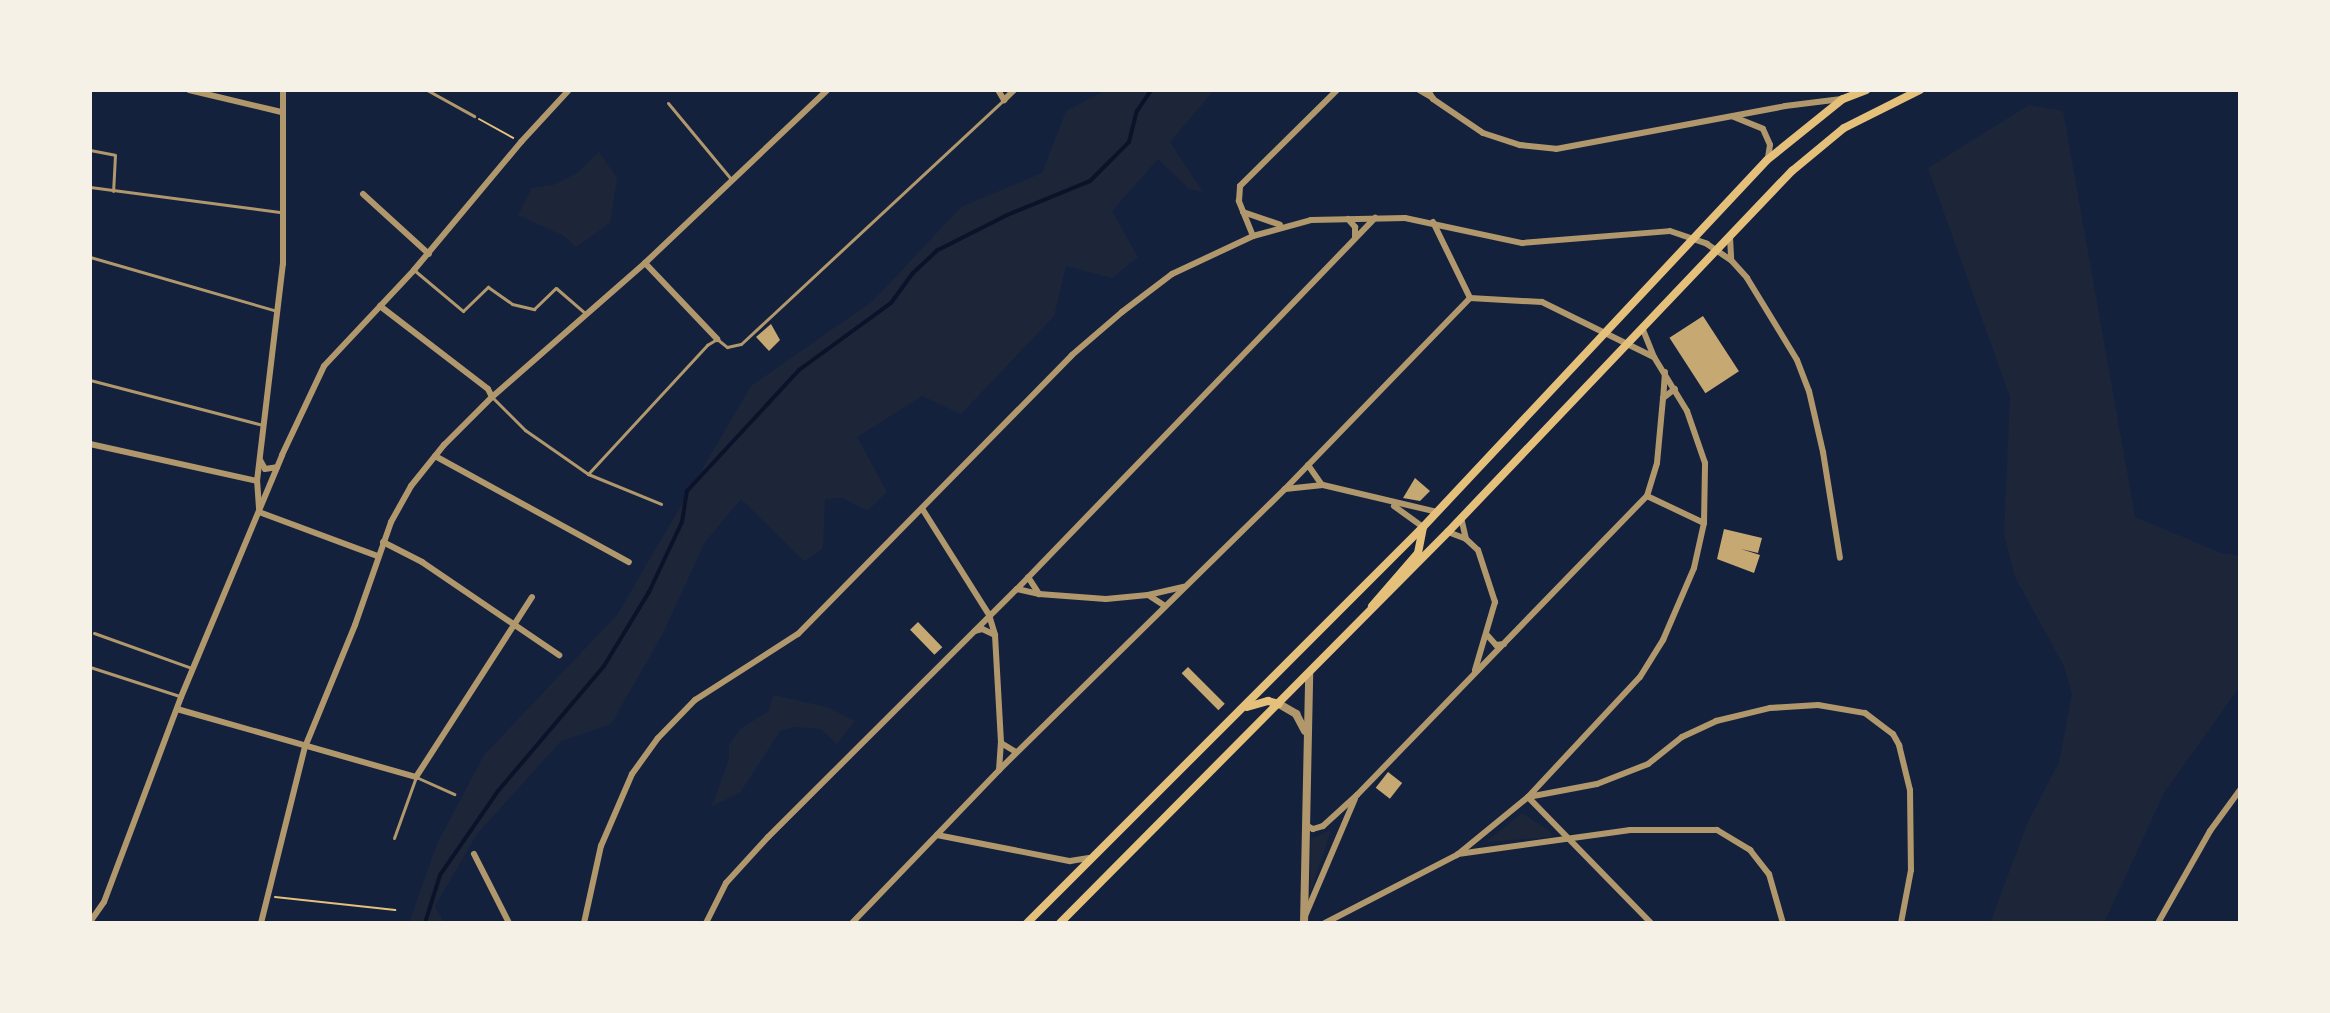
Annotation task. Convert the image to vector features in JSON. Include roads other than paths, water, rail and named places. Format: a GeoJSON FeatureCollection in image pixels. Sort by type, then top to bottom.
{"type":"FeatureCollection","features":[{"type":"Feature","properties":{"kind":"main road"},"geometry":{"type":"LineString","coordinates":[[1027,923],[1089,858],[1244,708],[1423,527],[1767,160],[1843,99],[1866,90]]}},
{"type":"Feature","properties":{"kind":"main road"},"geometry":{"type":"LineString","coordinates":[[1060,923],[1370,612],[1818,148],[1873,111],[1920,90]]}},
{"type":"Feature","properties":{"kind":"main road"},"geometry":{"type":"LineString","coordinates":[[1370,612],[1377,597],[1418,553],[1423,527]]}},
{"type":"Feature","properties":{"kind":"main road"},"geometry":{"type":"LineString","coordinates":[[1244,708],[1268,701],[1279,704]]}},
{"type":"Feature","properties":{"kind":"street"},"geometry":{"type":"LineString","coordinates":[[189,90],[281,112]]}},
{"type":"Feature","properties":{"kind":"street"},"geometry":{"type":"LineString","coordinates":[[259,512],[257,481],[283,264],[281,112],[283,90]]}},
{"type":"Feature","properties":{"kind":"street"},"geometry":{"type":"LineString","coordinates":[[90,922],[104,902],[181,697],[277,466],[324,366],[429,254],[521,142],[569,90]]}},
{"type":"Feature","properties":{"kind":"street"},"geometry":{"type":"LineString","coordinates":[[261,923],[305,747],[355,625],[383,542],[411,486],[435,456],[492,397],[645,263],[827,90]]}},
{"type":"Feature","properties":{"kind":"street"},"geometry":{"type":"LineString","coordinates":[[998,90],[1004,100],[1014,90]]}},
{"type":"Feature","properties":{"kind":"street"},"geometry":{"type":"LineString","coordinates":[[1253,236],[1238,193],[1244,179],[1337,90]]}},
{"type":"Feature","properties":{"kind":"street"},"geometry":{"type":"LineString","coordinates":[[1419,90],[1483,133],[1520,145],[1556,149],[1843,99]]}},
{"type":"Feature","properties":{"kind":"street"},"geometry":{"type":"LineString","coordinates":[[1428,90],[1433,99]]}},
{"type":"Feature","properties":{"kind":"street"},"geometry":{"type":"LineString","coordinates":[[1731,117],[1763,129],[1770,148],[1767,160]]}},
{"type":"Feature","properties":{"kind":"street"},"geometry":{"type":"LineString","coordinates":[[363,194],[429,254]]}},
{"type":"Feature","properties":{"kind":"street"},"geometry":{"type":"LineString","coordinates":[[1243,212],[1281,225]]}},
{"type":"Feature","properties":{"kind":"street"},"geometry":{"type":"LineString","coordinates":[[706,923],[726,883],[761,844],[971,632],[1017,589],[1376,218]]}},
{"type":"Feature","properties":{"kind":"street"},"geometry":{"type":"LineString","coordinates":[[584,923],[601,846],[632,774],[658,738],[695,700],[798,634],[923,510],[1072,355],[1122,312],[1172,274],[1281,225],[1376,218],[1433,222],[1522,243],[1659,231],[1695,238],[1718,250],[1731,260],[1769,309],[1809,391],[1840,558]]}},
{"type":"Feature","properties":{"kind":"street"},"geometry":{"type":"LineString","coordinates":[[1348,219],[1355,227],[1355,239]]}},
{"type":"Feature","properties":{"kind":"street"},"geometry":{"type":"LineString","coordinates":[[1433,222],[1470,298]]}},
{"type":"Feature","properties":{"kind":"street"},"geometry":{"type":"LineString","coordinates":[[1730,237],[1731,260]]}},
{"type":"Feature","properties":{"kind":"street"},"geometry":{"type":"LineString","coordinates":[[645,263],[717,339]]}},
{"type":"Feature","properties":{"kind":"street"},"geometry":{"type":"LineString","coordinates":[[852,923],[1016,752],[1284,490],[1470,298],[1542,302],[1654,357]]}},
{"type":"Feature","properties":{"kind":"street"},"geometry":{"type":"LineString","coordinates":[[380,306],[488,389],[492,397]]}},
{"type":"Feature","properties":{"kind":"street"},"geometry":{"type":"LineString","coordinates":[[1325,923],[1457,855],[1528,797],[1640,677],[1678,608],[1694,568],[1704,523],[1705,463],[1693,424],[1675,389],[1654,357],[1643,330]]}},
{"type":"Feature","properties":{"kind":"street"},"geometry":{"type":"LineString","coordinates":[[1306,825],[1313,829],[1323,826],[1357,795],[1647,496],[1657,464],[1665,372]]}},
{"type":"Feature","properties":{"kind":"street"},"geometry":{"type":"LineString","coordinates":[[1663,398],[1675,389]]}},
{"type":"Feature","properties":{"kind":"street"},"geometry":{"type":"LineString","coordinates":[[90,444],[257,481]]}},
{"type":"Feature","properties":{"kind":"street"},"geometry":{"type":"LineString","coordinates":[[435,456],[629,562]]}},
{"type":"Feature","properties":{"kind":"street"},"geometry":{"type":"LineString","coordinates":[[260,457],[265,469],[277,466]]}},
{"type":"Feature","properties":{"kind":"street"},"geometry":{"type":"LineString","coordinates":[[1308,465],[1323,485]]}},
{"type":"Feature","properties":{"kind":"street"},"geometry":{"type":"LineString","coordinates":[[1284,490],[1323,485],[1391,504],[1437,512]]}},
{"type":"Feature","properties":{"kind":"street"},"geometry":{"type":"LineString","coordinates":[[1647,496],[1704,523]]}},
{"type":"Feature","properties":{"kind":"street"},"geometry":{"type":"LineString","coordinates":[[1391,504],[1423,527]]}},
{"type":"Feature","properties":{"kind":"street"},"geometry":{"type":"LineString","coordinates":[[923,510],[989,615],[995,635],[1001,743],[999,770]]}},
{"type":"Feature","properties":{"kind":"street"},"geometry":{"type":"LineString","coordinates":[[259,512],[378,556]]}},
{"type":"Feature","properties":{"kind":"street"},"geometry":{"type":"LineString","coordinates":[[1461,518],[1466,539]]}},
{"type":"Feature","properties":{"kind":"street"},"geometry":{"type":"LineString","coordinates":[[1448,532],[1466,539],[1479,550],[1495,593],[1488,636],[1472,677]]}},
{"type":"Feature","properties":{"kind":"street"},"geometry":{"type":"LineString","coordinates":[[383,542],[422,562],[559,655]]}},
{"type":"Feature","properties":{"kind":"street"},"geometry":{"type":"LineString","coordinates":[[1028,577],[1039,594]]}},
{"type":"Feature","properties":{"kind":"street"},"geometry":{"type":"LineString","coordinates":[[1017,589],[1039,594],[1106,599],[1148,595],[1184,586]]}},
{"type":"Feature","properties":{"kind":"street"},"geometry":{"type":"LineString","coordinates":[[1148,595],[1165,606]]}},
{"type":"Feature","properties":{"kind":"street"},"geometry":{"type":"LineString","coordinates":[[177,709],[416,777],[532,597]]}},
{"type":"Feature","properties":{"kind":"street"},"geometry":{"type":"LineString","coordinates":[[971,632],[982,629],[995,635]]}},
{"type":"Feature","properties":{"kind":"street"},"geometry":{"type":"LineString","coordinates":[[1488,636],[1496,645],[1504,644]]}},
{"type":"Feature","properties":{"kind":"street"},"geometry":{"type":"LineString","coordinates":[[1304,921],[1309,674]]}},
{"type":"Feature","properties":{"kind":"street"},"geometry":{"type":"LineString","coordinates":[[1279,704],[1296,714],[1306,736]]}},
{"type":"Feature","properties":{"kind":"street"},"geometry":{"type":"LineString","coordinates":[[1528,797],[1596,784],[1638,768],[1683,737],[1716,721],[1770,708],[1818,705],[1865,712],[1893,735],[1910,790],[1911,870],[1902,921]]}},
{"type":"Feature","properties":{"kind":"street"},"geometry":{"type":"LineString","coordinates":[[1001,743],[1016,752]]}},
{"type":"Feature","properties":{"kind":"street"},"geometry":{"type":"LineString","coordinates":[[2158,923],[2211,831],[2240,790]]}},
{"type":"Feature","properties":{"kind":"street"},"geometry":{"type":"LineString","coordinates":[[1304,921],[1357,795]]}},
{"type":"Feature","properties":{"kind":"street"},"geometry":{"type":"LineString","coordinates":[[1528,797],[1651,923]]}},
{"type":"Feature","properties":{"kind":"street"},"geometry":{"type":"LineString","coordinates":[[1457,855],[1630,830],[1717,830],[1750,850],[1769,874],[1783,923]]}},
{"type":"Feature","properties":{"kind":"street"},"geometry":{"type":"LineString","coordinates":[[937,835],[1070,861],[1089,858]]}},
{"type":"Feature","properties":{"kind":"street"},"geometry":{"type":"LineString","coordinates":[[474,854],[509,923]]}},
{"type":"Feature","properties":{"kind":"lane"},"geometry":{"type":"LineString","coordinates":[[427,90],[474,116]]}},
{"type":"Feature","properties":{"kind":"lane"},"geometry":{"type":"LineString","coordinates":[[588,474],[707,345],[717,339],[727,347],[741,344],[1004,100]]}},
{"type":"Feature","properties":{"kind":"lane"},"geometry":{"type":"LineString","coordinates":[[668,103],[731,179]]}},
{"type":"Feature","properties":{"kind":"lane"},"geometry":{"type":"LineString","coordinates":[[90,150],[115,155],[113,191]]}},
{"type":"Feature","properties":{"kind":"lane"},"geometry":{"type":"LineString","coordinates":[[90,187],[281,212]]}},
{"type":"Feature","properties":{"kind":"lane"},"geometry":{"type":"LineString","coordinates":[[90,257],[277,311]]}},
{"type":"Feature","properties":{"kind":"lane"},"geometry":{"type":"LineString","coordinates":[[414,270],[463,312],[488,287],[512,304],[534,309],[556,288],[588,315]]}},
{"type":"Feature","properties":{"kind":"lane"},"geometry":{"type":"LineString","coordinates":[[90,380],[263,425]]}},
{"type":"Feature","properties":{"kind":"lane"},"geometry":{"type":"LineString","coordinates":[[492,397],[525,430],[588,474],[661,504]]}},
{"type":"Feature","properties":{"kind":"lane"},"geometry":{"type":"LineString","coordinates":[[94,633],[193,669]]}},
{"type":"Feature","properties":{"kind":"lane"},"geometry":{"type":"LineString","coordinates":[[90,667],[181,697]]}},
{"type":"Feature","properties":{"kind":"lane"},"geometry":{"type":"LineString","coordinates":[[394,838],[416,777],[454,794]]}},
{"type":"Feature","properties":{"kind":"waterway"},"geometry":{"type":"LineString","coordinates":[[425,923],[440,875],[498,791],[604,666],[649,592],[682,522],[687,491],[799,370],[891,303],[913,273],[938,250],[1007,215],[1090,181],[1129,142],[1137,111],[1151,90]]}}]}
